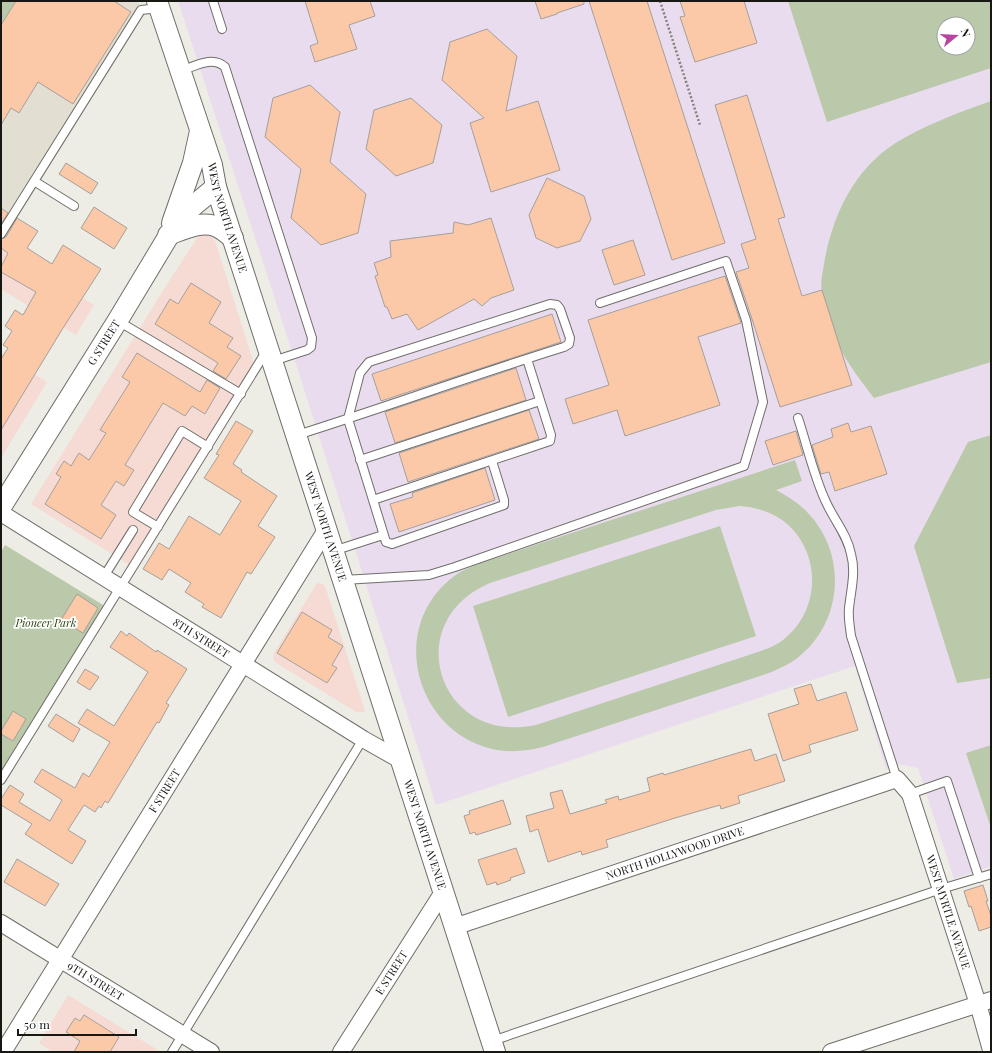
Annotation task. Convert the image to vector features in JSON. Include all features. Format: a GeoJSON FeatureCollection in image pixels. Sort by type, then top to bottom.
{"type":"FeatureCollection","features":[{"type":"Feature","properties":{"kind":"street","name":"WEST NORTH AVENUE"},"geometry":{"type":"LineString","coordinates":[[159,4],[212,165],[216,187],[493,1047]]}},
{"type":"Feature","properties":{"kind":"street"},"geometry":{"type":"LineString","coordinates":[[168,235],[193,163],[200,131]]}},
{"type":"Feature","properties":{"kind":"street","name":"G STREET"},"geometry":{"type":"LineString","coordinates":[[1,507],[118,320],[180,217],[216,187]]}},
{"type":"Feature","properties":{"kind":"street"},"geometry":{"type":"LineString","coordinates":[[168,235],[194,226],[208,225],[215,226],[233,238]]}},
{"type":"Feature","properties":{"kind":"street","name":"8TH STREET"},"geometry":{"type":"LineString","coordinates":[[1,513],[402,762]]}},
{"type":"Feature","properties":{"kind":"street","name":"F STREET"},"geometry":{"type":"LineString","coordinates":[[2,1052],[326,530]]}},
{"type":"Feature","properties":{"kind":"street","name":"WEST MYRTLE AVENUE"},"geometry":{"type":"LineString","coordinates":[[897,779],[910,794],[941,889],[985,1002],[991,1050]]}},
{"type":"Feature","properties":{"kind":"street","name":"NORTH HOLLYWOOD DRIVE"},"geometry":{"type":"LineString","coordinates":[[454,927],[897,779]]}},
{"type":"Feature","properties":{"kind":"street","name":"E STREET"},"geometry":{"type":"LineString","coordinates":[[340,1052],[443,892]]}},
{"type":"Feature","properties":{"kind":"street","name":"9TH STREET"},"geometry":{"type":"LineString","coordinates":[[1,923],[211,1052]]}},
{"type":"Feature","properties":{"kind":"street"},"geometry":{"type":"LineString","coordinates":[[832,1052],[985,1002]]}},
{"type":"Feature","properties":{"kind":"lane"},"geometry":{"type":"LineString","coordinates":[[213,1],[222,29]]}},
{"type":"Feature","properties":{"kind":"lane"},"geometry":{"type":"LineString","coordinates":[[1,234],[141,10],[159,4]]}},
{"type":"Feature","properties":{"kind":"lane"},"geometry":{"type":"LineString","coordinates":[[1,780],[241,394],[270,355],[307,350],[310,347],[312,338],[225,67],[221,63],[211,61],[180,71]]}},
{"type":"Feature","properties":{"kind":"lane"},"geometry":{"type":"LineString","coordinates":[[34,181],[74,206]]}},
{"type":"Feature","properties":{"kind":"lane"},"geometry":{"type":"LineString","coordinates":[[342,580],[429,575],[744,466],[763,402],[746,320],[726,261],[600,303]]}},
{"type":"Feature","properties":{"kind":"lane"},"geometry":{"type":"LineString","coordinates":[[296,435],[348,419],[564,347],[569,344],[570,338],[560,309],[557,305],[550,304],[370,362],[360,372],[348,419],[386,542],[392,544],[504,505],[504,500],[492,461]]}},
{"type":"Feature","properties":{"kind":"lane"},"geometry":{"type":"LineString","coordinates":[[118,320],[241,394]]}},
{"type":"Feature","properties":{"kind":"lane"},"geometry":{"type":"LineString","coordinates":[[373,500],[550,441],[552,435],[527,359]]}},
{"type":"Feature","properties":{"kind":"lane"},"geometry":{"type":"LineString","coordinates":[[360,460],[540,401]]}},
{"type":"Feature","properties":{"kind":"lane"},"geometry":{"type":"LineString","coordinates":[[798,418],[822,494],[828,508],[844,533],[851,552],[853,563],[849,618],[851,636],[897,779]]}},
{"type":"Feature","properties":{"kind":"lane"},"geometry":{"type":"LineString","coordinates":[[158,527],[133,512],[182,431],[208,447]]}},
{"type":"Feature","properties":{"kind":"lane"},"geometry":{"type":"LineString","coordinates":[[104,578],[133,530]]}},
{"type":"Feature","properties":{"kind":"lane"},"geometry":{"type":"LineString","coordinates":[[333,551],[383,535]]}},
{"type":"Feature","properties":{"kind":"lane"},"geometry":{"type":"LineString","coordinates":[[172,1052],[363,739]]}},
{"type":"Feature","properties":{"kind":"lane"},"geometry":{"type":"LineString","coordinates":[[910,794],[947,781],[979,878]]}},
{"type":"Feature","properties":{"kind":"lane"},"geometry":{"type":"LineString","coordinates":[[493,1047],[941,889],[991,874]]}},
{"type":"Feature","properties":{"kind":"path"},"geometry":{"type":"LineString","coordinates":[[660,1],[700,126]]}},
{"type":"Feature","properties":{"kind":"shaded area"},"geometry":{"type":"Polygon","coordinates":[[[16,1],[138,1],[141,10],[1,234],[1,24],[16,1]]]}},
{"type":"Feature","properties":{"kind":"shaded area"},"geometry":{"type":"Polygon","coordinates":[[[178,1],[991,1],[991,866],[954,879],[918,768],[900,764],[886,769],[855,666],[436,805],[297,367],[178,1]]]}},
{"type":"Feature","properties":{"kind":"shaded area"},"geometry":{"type":"Polygon","coordinates":[[[202,233],[210,234],[215,241],[256,370],[133,567],[31,504],[164,289],[199,235],[202,233]]]}},
{"type":"Feature","properties":{"kind":"shaded area"},"geometry":{"type":"Polygon","coordinates":[[[1,248],[94,305],[76,335],[1,289],[1,248]]]}},
{"type":"Feature","properties":{"kind":"shaded area"},"geometry":{"type":"Polygon","coordinates":[[[1,353],[47,382],[1,458],[1,353]]]}},
{"type":"Feature","properties":{"kind":"shaded area"},"geometry":{"type":"Polygon","coordinates":[[[317,583],[325,586],[365,711],[363,712],[356,712],[275,662],[273,659],[274,653],[317,583]]]}},
{"type":"Feature","properties":{"kind":"shaded area"},"geometry":{"type":"Polygon","coordinates":[[[68,995],[161,1052],[52,1052],[39,1043],[68,995]]]}},
{"type":"Feature","properties":{"kind":"green space"},"geometry":{"type":"Polygon","coordinates":[[[1,1],[16,1],[1,24],[1,1]]]}},
{"type":"Feature","properties":{"kind":"green space"},"geometry":{"type":"Polygon","coordinates":[[[788,1],[991,1],[991,68],[827,122],[788,1]]]}},
{"type":"Feature","properties":{"kind":"green space"},"geometry":{"type":"Polygon","coordinates":[[[991,101],[991,362],[874,398],[852,368],[840,348],[822,291],[821,284],[824,264],[839,212],[856,181],[880,155],[894,144],[929,125],[991,101]]]}},
{"type":"Feature","properties":{"kind":"green space"},"geometry":{"type":"Polygon","coordinates":[[[991,435],[991,678],[957,683],[914,546],[968,442],[991,435]]]}},
{"type":"Feature","properties":{"kind":"green space"},"geometry":{"type":"Polygon","coordinates":[[[795,460],[802,481],[776,490],[801,506],[821,530],[830,549],[834,568],[835,589],[831,608],[823,627],[812,644],[796,659],[783,667],[769,673],[543,747],[505,751],[492,749],[465,738],[444,721],[428,699],[419,675],[416,648],[421,622],[433,598],[453,577],[468,568],[795,460]],[[739,506],[716,510],[490,583],[462,601],[445,624],[439,650],[442,676],[454,699],[475,717],[502,726],[536,725],[761,651],[781,642],[796,627],[805,613],[810,596],[812,580],[810,563],[805,547],[795,532],[782,520],[756,508],[739,506]]]}},
{"type":"Feature","properties":{"kind":"green space"},"geometry":{"type":"Polygon","coordinates":[[[720,526],[756,636],[508,717],[473,606],[720,526]]]}},
{"type":"Feature","properties":{"kind":"green space","name":"Pioneer Park"},"geometry":{"type":"Polygon","coordinates":[[[5,545],[108,608],[1,780],[1,552],[5,545]]]}},
{"type":"Feature","properties":{"kind":"green space"},"geometry":{"type":"Polygon","coordinates":[[[991,745],[991,828],[966,753],[991,745]]]}},
{"type":"Feature","properties":{"kind":"building"},"geometry":{"type":"Polygon","coordinates":[[[16,1],[114,1],[131,12],[73,104],[38,82],[19,113],[11,108],[1,125],[1,25],[16,1]]]}},
{"type":"Feature","properties":{"kind":"building"},"geometry":{"type":"Polygon","coordinates":[[[305,1],[370,1],[375,16],[349,25],[357,49],[315,62],[310,46],[318,43],[305,1]]]}},
{"type":"Feature","properties":{"kind":"building"},"geometry":{"type":"Polygon","coordinates":[[[535,1],[584,1],[584,4],[541,19],[535,1]]]}},
{"type":"Feature","properties":{"kind":"building"},"geometry":{"type":"Polygon","coordinates":[[[589,1],[647,1],[725,243],[672,260],[589,1]]]}},
{"type":"Feature","properties":{"kind":"building"},"geometry":{"type":"Polygon","coordinates":[[[680,1],[744,1],[757,43],[695,62],[680,17],[685,16],[680,1]]]}},
{"type":"Feature","properties":{"kind":"building"},"geometry":{"type":"Polygon","coordinates":[[[487,29],[517,56],[506,111],[538,101],[560,170],[491,192],[470,123],[484,118],[442,80],[450,42],[487,29]]]}},
{"type":"Feature","properties":{"kind":"building"},"geometry":{"type":"Polygon","coordinates":[[[310,85],[340,112],[330,162],[366,194],[358,233],[321,245],[291,218],[301,169],[265,137],[273,98],[310,85]]]}},
{"type":"Feature","properties":{"kind":"building"},"geometry":{"type":"Polygon","coordinates":[[[747,95],[785,217],[778,219],[802,296],[822,290],[852,385],[780,407],[736,272],[749,268],[741,244],[756,239],[715,105],[747,95]]]}},
{"type":"Feature","properties":{"kind":"building"},"geometry":{"type":"Polygon","coordinates":[[[411,98],[442,125],[433,163],[396,176],[366,149],[374,110],[411,98]]]}},
{"type":"Feature","properties":{"kind":"building"},"geometry":{"type":"Polygon","coordinates":[[[66,163],[98,183],[91,194],[59,174],[66,163]]]}},
{"type":"Feature","properties":{"kind":"building"},"geometry":{"type":"Polygon","coordinates":[[[547,178],[584,196],[591,219],[580,241],[557,248],[536,238],[529,215],[547,178]]]}},
{"type":"Feature","properties":{"kind":"building"},"geometry":{"type":"Polygon","coordinates":[[[94,207],[127,228],[114,249],[81,228],[94,207]]]}},
{"type":"Feature","properties":{"kind":"building"},"geometry":{"type":"Polygon","coordinates":[[[1,208],[8,213],[1,224],[1,208]]]}},
{"type":"Feature","properties":{"kind":"building"},"geometry":{"type":"Polygon","coordinates":[[[17,218],[38,231],[27,248],[52,264],[63,245],[101,269],[1,430],[1,359],[8,348],[3,345],[12,331],[5,326],[15,310],[23,315],[36,292],[1,272],[1,267],[8,253],[1,248],[1,239],[6,237],[17,218]]]}},
{"type":"Feature","properties":{"kind":"building"},"geometry":{"type":"Polygon","coordinates":[[[491,218],[514,290],[491,298],[482,306],[474,299],[418,330],[407,314],[392,319],[387,307],[385,307],[375,276],[378,275],[374,263],[391,257],[390,241],[453,233],[454,222],[468,225],[491,218]]]}},
{"type":"Feature","properties":{"kind":"building"},"geometry":{"type":"Polygon","coordinates":[[[633,240],[645,275],[614,285],[602,250],[633,240]]]}},
{"type":"Feature","properties":{"kind":"building"},"geometry":{"type":"Polygon","coordinates":[[[725,276],[741,323],[698,337],[720,405],[625,436],[617,410],[573,424],[565,399],[609,385],[588,320],[725,276]]]}},
{"type":"Feature","properties":{"kind":"building"},"geometry":{"type":"Polygon","coordinates":[[[191,283],[221,302],[209,323],[233,338],[227,347],[241,356],[226,379],[213,371],[218,363],[155,324],[170,299],[178,304],[191,283]]]}},
{"type":"Feature","properties":{"kind":"building"},"geometry":{"type":"Polygon","coordinates":[[[552,314],[561,342],[381,401],[372,374],[552,314]]]}},
{"type":"Feature","properties":{"kind":"building"},"geometry":{"type":"Polygon","coordinates":[[[137,353],[200,392],[207,380],[220,388],[205,414],[192,406],[185,416],[163,403],[125,465],[134,470],[124,486],[116,481],[101,505],[116,515],[101,539],[45,504],[61,477],[56,474],[64,461],[71,466],[79,453],[89,460],[106,433],[100,430],[130,382],[122,377],[137,353]]]}},
{"type":"Feature","properties":{"kind":"building"},"geometry":{"type":"Polygon","coordinates":[[[516,368],[526,400],[395,443],[385,412],[516,368]]]}},
{"type":"Feature","properties":{"kind":"building"},"geometry":{"type":"Polygon","coordinates":[[[529,410],[539,439],[408,482],[399,453],[529,410]]]}},
{"type":"Feature","properties":{"kind":"building"},"geometry":{"type":"Polygon","coordinates":[[[236,421],[253,431],[233,464],[242,470],[241,472],[277,496],[258,526],[275,537],[251,574],[247,572],[221,618],[202,607],[204,604],[185,592],[191,583],[169,569],[162,580],[143,569],[159,543],[169,549],[189,516],[220,535],[241,501],[204,478],[219,455],[216,454],[236,421]]]}},
{"type":"Feature","properties":{"kind":"building"},"geometry":{"type":"Polygon","coordinates":[[[848,423],[851,432],[871,426],[887,474],[835,491],[829,472],[821,474],[812,445],[833,437],[831,429],[848,423]]]}},
{"type":"Feature","properties":{"kind":"building"},"geometry":{"type":"Polygon","coordinates":[[[796,431],[803,455],[773,465],[765,441],[796,431]]]}},
{"type":"Feature","properties":{"kind":"building"},"geometry":{"type":"Polygon","coordinates":[[[485,468],[495,500],[399,532],[390,504],[413,497],[412,493],[485,468]]]}},
{"type":"Feature","properties":{"kind":"building"},"geometry":{"type":"Polygon","coordinates":[[[77,594],[98,608],[83,633],[61,620],[77,594]]]}},
{"type":"Feature","properties":{"kind":"building"},"geometry":{"type":"Polygon","coordinates":[[[302,612],[332,630],[328,637],[343,646],[332,665],[337,668],[327,683],[277,653],[302,612]]]}},
{"type":"Feature","properties":{"kind":"building"},"geometry":{"type":"Polygon","coordinates":[[[121,631],[127,636],[129,633],[156,652],[157,650],[187,669],[166,703],[169,705],[159,723],[157,722],[108,803],[105,801],[101,808],[99,806],[95,812],[84,805],[68,830],[86,841],[72,864],[25,834],[32,824],[1,805],[1,799],[10,785],[24,794],[19,802],[50,821],[62,800],[34,782],[42,769],[75,788],[83,773],[89,777],[110,742],[78,723],[87,709],[114,726],[148,672],[110,647],[121,631]]]}},
{"type":"Feature","properties":{"kind":"building"},"geometry":{"type":"Polygon","coordinates":[[[85,669],[99,677],[90,690],[77,682],[85,669]]]}},
{"type":"Feature","properties":{"kind":"building"},"geometry":{"type":"Polygon","coordinates":[[[811,684],[817,701],[846,692],[858,730],[809,745],[811,752],[783,761],[768,714],[799,704],[794,689],[811,684]]]}},
{"type":"Feature","properties":{"kind":"building"},"geometry":{"type":"Polygon","coordinates":[[[13,711],[26,719],[13,741],[1,734],[1,731],[13,711]]]}},
{"type":"Feature","properties":{"kind":"building"},"geometry":{"type":"Polygon","coordinates":[[[56,714],[80,729],[73,742],[48,726],[56,714]]]}},
{"type":"Feature","properties":{"kind":"building"},"geometry":{"type":"Polygon","coordinates":[[[751,749],[755,761],[776,754],[785,781],[738,796],[740,803],[721,809],[720,805],[675,818],[606,840],[608,847],[582,855],[581,851],[548,862],[538,829],[530,832],[526,816],[554,808],[550,793],[562,790],[570,814],[607,803],[605,800],[618,796],[619,800],[650,791],[647,778],[663,773],[664,775],[751,749]]]}},
{"type":"Feature","properties":{"kind":"building"},"geometry":{"type":"Polygon","coordinates":[[[503,800],[511,824],[476,835],[475,832],[470,834],[464,816],[470,814],[469,811],[503,800]]]}},
{"type":"Feature","properties":{"kind":"building"},"geometry":{"type":"Polygon","coordinates":[[[516,848],[525,873],[510,878],[511,880],[497,885],[496,882],[487,885],[478,860],[516,848]]]}},
{"type":"Feature","properties":{"kind":"building"},"geometry":{"type":"Polygon","coordinates":[[[17,859],[59,884],[45,906],[4,882],[17,859]]]}},
{"type":"Feature","properties":{"kind":"building"},"geometry":{"type":"Polygon","coordinates":[[[983,885],[991,916],[991,927],[979,931],[971,906],[969,907],[964,891],[983,885]]]}},
{"type":"Feature","properties":{"kind":"building"},"geometry":{"type":"Polygon","coordinates":[[[84,1015],[119,1037],[110,1052],[74,1052],[80,1041],[66,1032],[75,1018],[80,1021],[84,1015]]]}}]}
